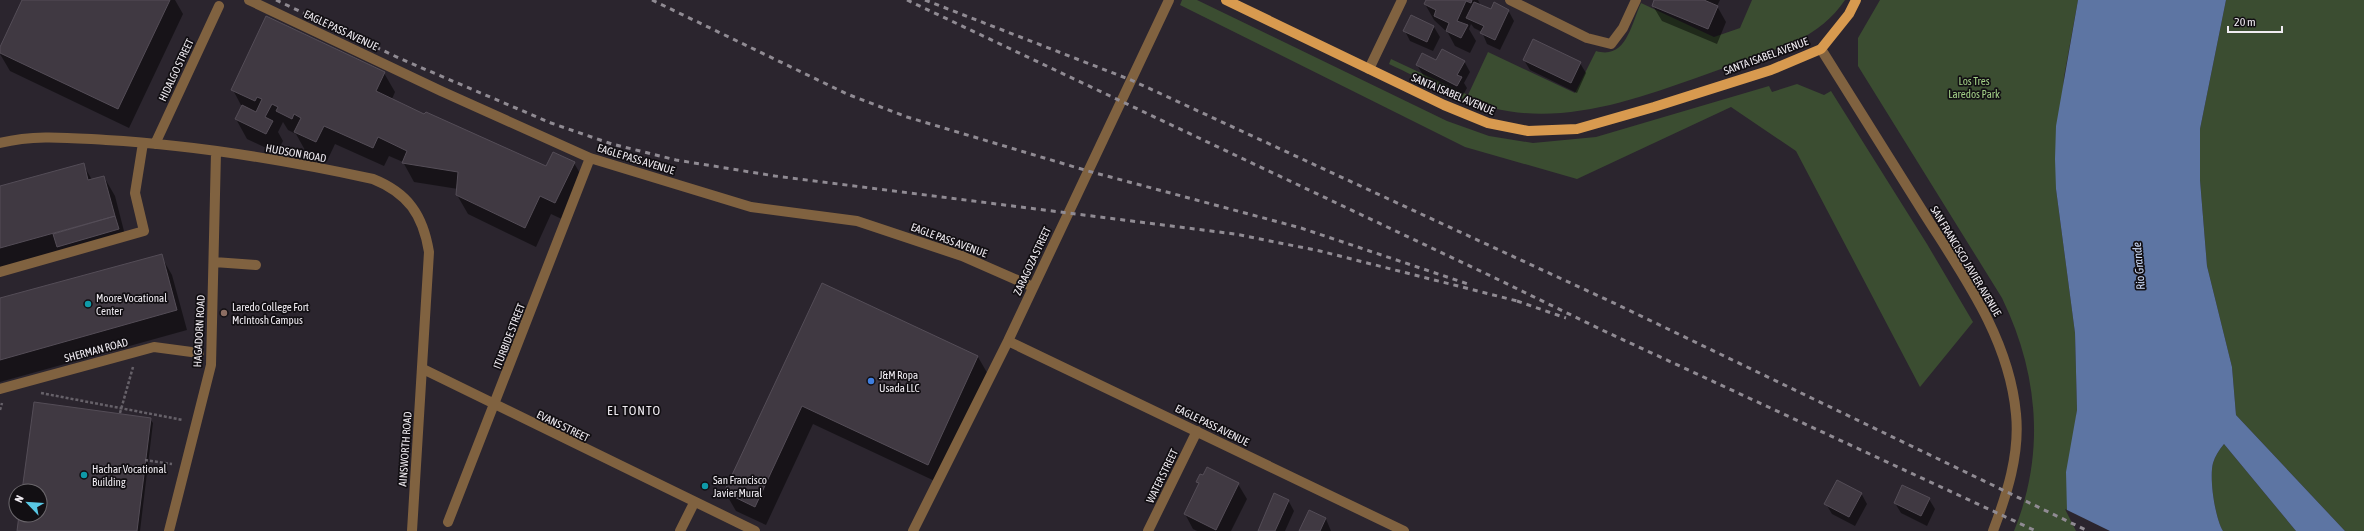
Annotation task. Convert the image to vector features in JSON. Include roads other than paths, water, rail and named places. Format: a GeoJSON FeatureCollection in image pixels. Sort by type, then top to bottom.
{"type":"FeatureCollection","features":[{"type":"Feature","properties":{"kind":"main road","name":"SANTA ISABEL AVENUE"},"geometry":{"type":"LineString","coordinates":[[1226,0],[1369,69],[1488,123],[1528,131],[1577,129],[1654,108],[1756,74],[1821,49]]}},
{"type":"Feature","properties":{"kind":"main road"},"geometry":{"type":"LineString","coordinates":[[1821,49],[1849,14],[1856,0]]}},
{"type":"Feature","properties":{"kind":"street","name":"EAGLE PASS AVENUE"},"geometry":{"type":"LineString","coordinates":[[249,0],[441,91],[590,158],[751,206],[857,221],[962,256],[1033,287]]}},
{"type":"Feature","properties":{"kind":"street","name":"ZARAGOZA STREET"},"geometry":{"type":"LineString","coordinates":[[913,531],[1008,341],[1169,0]]}},
{"type":"Feature","properties":{"kind":"street"},"geometry":{"type":"LineString","coordinates":[[1369,69],[1402,0]]}},
{"type":"Feature","properties":{"kind":"street"},"geometry":{"type":"LineString","coordinates":[[1510,0],[1587,38],[1611,44],[1623,28],[1636,0]]}},
{"type":"Feature","properties":{"kind":"street","name":"HIDALGO STREET"},"geometry":{"type":"LineString","coordinates":[[154,144],[219,6]]}},
{"type":"Feature","properties":{"kind":"street","name":"SAN FRANCISCO JAVIER AVENUE"},"geometry":{"type":"LineString","coordinates":[[1821,49],[1972,290],[1996,337],[2008,373],[2016,414],[2016,444],[2008,490],[1993,531]]}},
{"type":"Feature","properties":{"kind":"street","name":"HUDSON ROAD"},"geometry":{"type":"LineString","coordinates":[[0,143],[20,138],[55,137],[154,144],[216,152],[373,179],[387,185],[402,196],[416,211],[425,231],[429,252],[423,369]]}},
{"type":"Feature","properties":{"kind":"street"},"geometry":{"type":"LineString","coordinates":[[0,272],[144,231],[135,193],[143,143]]}},
{"type":"Feature","properties":{"kind":"street","name":"HAGADORN ROAD"},"geometry":{"type":"LineString","coordinates":[[169,531],[211,365],[216,152]]}},
{"type":"Feature","properties":{"kind":"street","name":"ITURBIDE STREET"},"geometry":{"type":"LineString","coordinates":[[448,522],[495,406],[590,158]]}},
{"type":"Feature","properties":{"kind":"street"},"geometry":{"type":"LineString","coordinates":[[214,262],[256,265]]}},
{"type":"Feature","properties":{"kind":"street","name":"EAGLE PASS AVENUE"},"geometry":{"type":"LineString","coordinates":[[1008,341],[1404,531]]}},
{"type":"Feature","properties":{"kind":"street","name":"SHERMAN ROAD"},"geometry":{"type":"LineString","coordinates":[[0,389],[154,347],[199,354]]}},
{"type":"Feature","properties":{"kind":"street","name":"EVANS STREET"},"geometry":{"type":"LineString","coordinates":[[423,369],[495,406],[755,531]]}},
{"type":"Feature","properties":{"kind":"street","name":"AINSWORTH ROAD"},"geometry":{"type":"LineString","coordinates":[[412,531],[423,369]]}},
{"type":"Feature","properties":{"kind":"street","name":"WATER STREET"},"geometry":{"type":"LineString","coordinates":[[1148,531],[1197,431]]}},
{"type":"Feature","properties":{"kind":"street"},"geometry":{"type":"LineString","coordinates":[[680,531],[694,502]]}},
{"type":"Feature","properties":{"kind":"water","name":"Rio Grande"},"geometry":{"type":"Polygon","coordinates":[[[2078,0],[2226,0],[2200,129],[2200,180],[2207,266],[2232,367],[2236,415],[2345,531],[2296,531],[2224,444],[2217,453],[2212,470],[2212,488],[2215,508],[2223,531],[2079,531],[2067,511],[2066,472],[2077,410],[2075,333],[2056,189],[2055,159],[2056,126],[2078,0]]]}},
{"type":"Feature","properties":{"kind":"railway"},"geometry":{"type":"LineString","coordinates":[[276,0],[401,59],[551,123],[612,144],[676,160],[775,176],[1235,234],[1320,251],[1521,302]]}},
{"type":"Feature","properties":{"kind":"railway"},"geometry":{"type":"LineString","coordinates":[[652,0],[847,94],[907,117],[1088,171],[1301,228],[1468,284]]}},
{"type":"Feature","properties":{"kind":"railway"},"geometry":{"type":"LineString","coordinates":[[907,0],[1602,330],[2036,531]]}},
{"type":"Feature","properties":{"kind":"railway"},"geometry":{"type":"LineString","coordinates":[[925,0],[1131,80],[1616,304],[2088,531]]}},
{"type":"Feature","properties":{"kind":"railway"},"geometry":{"type":"LineString","coordinates":[[1517,301],[1566,318]]}},
{"type":"Feature","properties":{"kind":"place","name":"Moore Vocational Center"},"geometry":{"type":"Point","coordinates":[88,304]}},
{"type":"Feature","properties":{"kind":"place","name":"Laredo College Fort McIntosh Campus"},"geometry":{"type":"Point","coordinates":[224,313]}},
{"type":"Feature","properties":{"kind":"place","name":"J&M Ropa Usada LLC"},"geometry":{"type":"Point","coordinates":[871,381]}},
{"type":"Feature","properties":{"kind":"place","name":"Hachar Vocational Building"},"geometry":{"type":"Point","coordinates":[84,475]}},
{"type":"Feature","properties":{"kind":"place","name":"San Francisco Javier Mural"},"geometry":{"type":"Point","coordinates":[705,486]}},
{"type":"Feature","properties":{"kind":"district","name":"EL TONTO"},"geometry":{"type":"Point","coordinates":[634,410]}},
{"type":"Feature","properties":{"kind":"park label","name":"Los Tres Laredos Park"},"geometry":{"type":"Point","coordinates":[1974,87]}}]}
